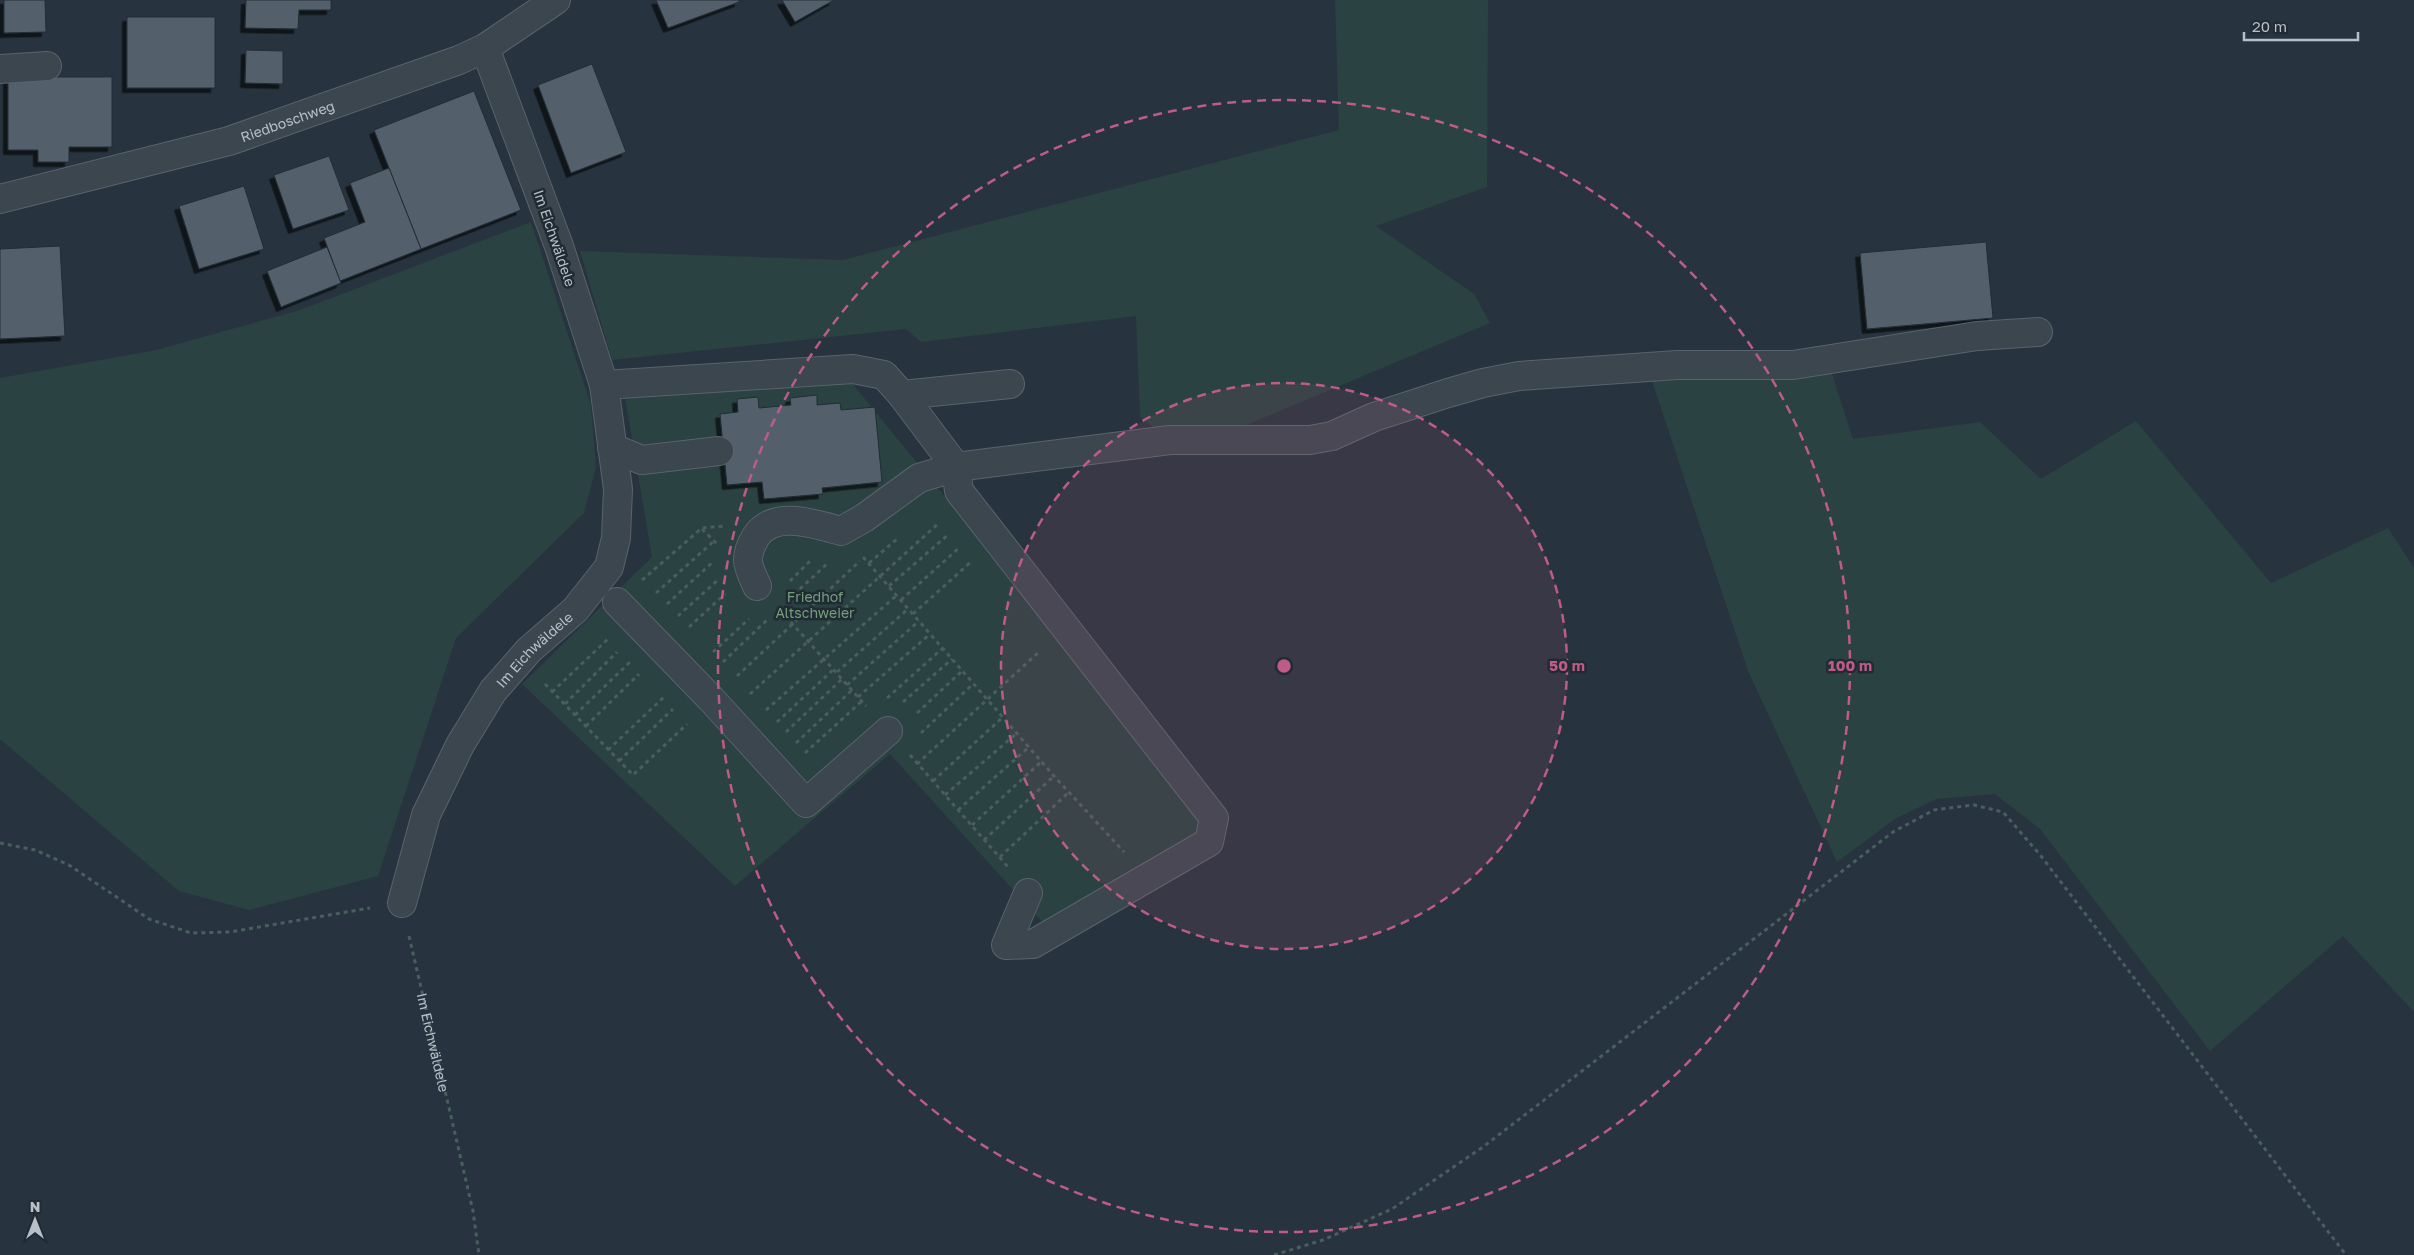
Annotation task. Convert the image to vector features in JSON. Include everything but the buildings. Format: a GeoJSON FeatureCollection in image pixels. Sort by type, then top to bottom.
{"type":"FeatureCollection","features":[{"type":"Feature","properties":{"kind":"street","name":"Riedboschweg"},"geometry":{"type":"LineString","coordinates":[[0,199],[228,141],[459,60],[485,48],[556,0]]}},
{"type":"Feature","properties":{"kind":"street","name":"Im Eichwäldele"},"geometry":{"type":"LineString","coordinates":[[402,903],[426,815],[460,745],[493,691],[529,650],[575,610],[609,567],[616,538],[618,489],[604,385],[559,246],[485,48]]}},
{"type":"Feature","properties":{"kind":"street"},"geometry":{"type":"LineString","coordinates":[[0,69],[47,66]]}},
{"type":"Feature","properties":{"kind":"street"},"geometry":{"type":"LineString","coordinates":[[757,586],[748,562],[750,546],[759,531],[774,522],[808,522],[846,537],[864,518],[920,478],[956,467],[1170,440],[1310,440],[1332,436],[1374,417],[1417,402],[1483,383],[1519,376],[1677,364],[1793,364],[1977,336],[2038,332]]}},
{"type":"Feature","properties":{"kind":"street"},"geometry":{"type":"LineString","coordinates":[[604,385],[853,369],[884,375],[902,395],[956,467],[959,491],[1214,818],[1209,842],[1033,944],[1006,945],[1028,893]]}},
{"type":"Feature","properties":{"kind":"street"},"geometry":{"type":"LineString","coordinates":[[902,395],[1010,384]]}},
{"type":"Feature","properties":{"kind":"street"},"geometry":{"type":"LineString","coordinates":[[612,448],[642,460],[719,451]]}},
{"type":"Feature","properties":{"kind":"street"},"geometry":{"type":"LineString","coordinates":[[617,602],[806,803],[888,731]]}},
{"type":"Feature","properties":{"kind":"path"},"geometry":{"type":"LineString","coordinates":[[756,748],[880,576],[945,517]]}},
{"type":"Feature","properties":{"kind":"path"},"geometry":{"type":"LineString","coordinates":[[889,586],[955,528]]}},
{"type":"Feature","properties":{"kind":"path"},"geometry":{"type":"LineString","coordinates":[[846,537],[1054,776],[1127,854]]}},
{"type":"Feature","properties":{"kind":"path"},"geometry":{"type":"LineString","coordinates":[[784,586],[846,537]]}},
{"type":"Feature","properties":{"kind":"path"},"geometry":{"type":"LineString","coordinates":[[786,602],[846,537]]}},
{"type":"Feature","properties":{"kind":"path"},"geometry":{"type":"LineString","coordinates":[[901,600],[966,541]]}},
{"type":"Feature","properties":{"kind":"path"},"geometry":{"type":"LineString","coordinates":[[913,614],[979,555]]}},
{"type":"Feature","properties":{"kind":"path"},"geometry":{"type":"LineString","coordinates":[[756,748],[897,595]]}},
{"type":"Feature","properties":{"kind":"path"},"geometry":{"type":"LineString","coordinates":[[608,750],[780,609]]}},
{"type":"Feature","properties":{"kind":"path"},"geometry":{"type":"LineString","coordinates":[[756,748],[835,671],[908,609]]}},
{"type":"Feature","properties":{"kind":"path"},"geometry":{"type":"LineString","coordinates":[[619,760],[750,618]]}},
{"type":"Feature","properties":{"kind":"path"},"geometry":{"type":"LineString","coordinates":[[847,685],[920,621]]}},
{"type":"Feature","properties":{"kind":"path"},"geometry":{"type":"LineString","coordinates":[[917,764],[1065,628]]}},
{"type":"Feature","properties":{"kind":"path"},"geometry":{"type":"LineString","coordinates":[[858,697],[930,634]]}},
{"type":"Feature","properties":{"kind":"path"},"geometry":{"type":"LineString","coordinates":[[886,699],[943,648]]}},
{"type":"Feature","properties":{"kind":"path"},"geometry":{"type":"LineString","coordinates":[[902,703],[952,659]]}},
{"type":"Feature","properties":{"kind":"path"},"geometry":{"type":"LineString","coordinates":[[913,716],[962,671]]}},
{"type":"Feature","properties":{"kind":"path"},"geometry":{"type":"LineString","coordinates":[[756,748],[842,679]]}},
{"type":"Feature","properties":{"kind":"path"},"geometry":{"type":"LineString","coordinates":[[918,736],[973,684]]}},
{"type":"Feature","properties":{"kind":"path"},"geometry":{"type":"LineString","coordinates":[[756,748],[852,690]]}},
{"type":"Feature","properties":{"kind":"path"},"geometry":{"type":"LineString","coordinates":[[756,748],[862,701]]}},
{"type":"Feature","properties":{"kind":"path"},"geometry":{"type":"LineString","coordinates":[[933,781],[1003,717]]}},
{"type":"Feature","properties":{"kind":"path"},"geometry":{"type":"LineString","coordinates":[[945,795],[1017,733]]}},
{"type":"Feature","properties":{"kind":"path"},"geometry":{"type":"LineString","coordinates":[[958,810],[1029,747]]}},
{"type":"Feature","properties":{"kind":"path"},"geometry":{"type":"LineString","coordinates":[[972,825],[1042,761]]}},
{"type":"Feature","properties":{"kind":"path"},"geometry":{"type":"LineString","coordinates":[[984,840],[1054,776]]}},
{"type":"Feature","properties":{"kind":"path"},"geometry":{"type":"LineString","coordinates":[[1000,857],[1069,792]]}},
{"type":"Feature","properties":{"kind":"path"},"geometry":{"type":"LineString","coordinates":[[1274,1255],[1323,1240],[1392,1209],[1483,1147],[1893,832],[1934,810],[1974,805],[2003,812],[2041,856],[2346,1255]]}},
{"type":"Feature","properties":{"kind":"path"},"geometry":{"type":"LineString","coordinates":[[0,843],[35,850],[68,865],[149,919],[191,933],[230,932],[402,903]]}},
{"type":"Feature","properties":{"kind":"path","name":"Im Eichwäldele"},"geometry":{"type":"LineString","coordinates":[[402,903],[473,1211],[479,1255]]}},
{"type":"Feature","properties":{"kind":"green space"},"geometry":{"type":"Polygon","coordinates":[[[1335,0],[1488,0],[1487,187],[1376,226],[1474,294],[1490,323],[1184,451],[1140,417],[1136,316],[921,342],[906,329],[612,360],[580,251],[843,260],[1339,130],[1335,0]]]}},
{"type":"Feature","properties":{"kind":"green space"},"geometry":{"type":"Polygon","coordinates":[[[531,222],[591,405],[596,467],[584,513],[456,638],[378,876],[249,910],[179,891],[0,739],[0,378],[156,350],[300,310],[531,222]]]}},
{"type":"Feature","properties":{"kind":"green space"},"geometry":{"type":"Polygon","coordinates":[[[1831,371],[1853,439],[1980,422],[2041,479],[2136,421],[2271,583],[2388,528],[2414,568],[2414,1012],[2343,936],[2210,1051],[2040,829],[1995,794],[1936,799],[1895,819],[1837,862],[1748,671],[1651,378],[1831,371]]]}},
{"type":"Feature","properties":{"kind":"green space","name":"Friedhof Altschweier"},"geometry":{"type":"Polygon","coordinates":[[[851,382],[1068,647],[1202,818],[1194,838],[1045,925],[890,754],[735,886],[522,684],[652,557],[624,392],[851,382]]]}}]}
